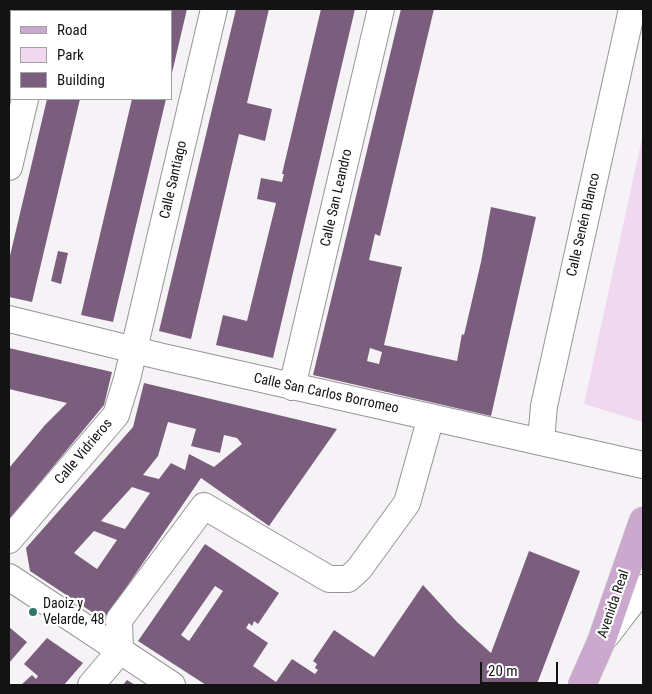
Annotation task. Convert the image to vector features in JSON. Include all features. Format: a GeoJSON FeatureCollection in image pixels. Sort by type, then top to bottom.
{"type":"FeatureCollection","features":[{"type":"Feature","properties":{"kind":"main road","name":"Avenida Real"},"geometry":{"type":"LineString","coordinates":[[582,685],[601,642],[643,522]]}},
{"type":"Feature","properties":{"kind":"street","name":"Calle Santiago"},"geometry":{"type":"LineString","coordinates":[[134,350],[214,9]]}},
{"type":"Feature","properties":{"kind":"street","name":"Calle San Leandro"},"geometry":{"type":"LineString","coordinates":[[292,387],[381,9]]}},
{"type":"Feature","properties":{"kind":"street","name":"Calle Senén Blanco"},"geometry":{"type":"LineString","coordinates":[[541,441],[544,406],[632,9]]}},
{"type":"Feature","properties":{"kind":"street"},"geometry":{"type":"LineString","coordinates":[[9,167],[25,100]]}},
{"type":"Feature","properties":{"kind":"street","name":"Calle San Carlos Borromeo"},"geometry":{"type":"LineString","coordinates":[[9,319],[292,387],[643,465]]}},
{"type":"Feature","properties":{"kind":"street","name":"Calle Vidrieros"},"geometry":{"type":"LineString","coordinates":[[9,540],[116,415],[134,350]]}},
{"type":"Feature","properties":{"kind":"street"},"geometry":{"type":"LineString","coordinates":[[91,685],[120,651],[119,620],[204,506],[329,579],[348,579],[359,569],[407,503],[431,417]]}},
{"type":"Feature","properties":{"kind":"street"},"geometry":{"type":"LineString","coordinates":[[9,577],[172,685]]}},
{"type":"Feature","properties":{"kind":"street"},"geometry":{"type":"LineString","coordinates":[[601,642],[643,588]]}},
{"type":"Feature","properties":{"kind":"green space"},"geometry":{"type":"Polygon","coordinates":[[[643,134],[643,422],[584,404],[643,134]]]}},
{"type":"Feature","properties":{"kind":"building"},"geometry":{"type":"Polygon","coordinates":[[[9,9],[21,9],[10,10],[9,58],[9,9]]]}},
{"type":"Feature","properties":{"kind":"building"},"geometry":{"type":"Polygon","coordinates":[[[68,9],[101,9],[101,10],[68,9]]]}},
{"type":"Feature","properties":{"kind":"building"},"geometry":{"type":"Polygon","coordinates":[[[187,9],[172,73],[172,10],[154,10],[187,9]]]}},
{"type":"Feature","properties":{"kind":"building"},"geometry":{"type":"Polygon","coordinates":[[[236,9],[269,9],[247,103],[272,109],[265,141],[239,134],[191,339],[159,331],[236,9]]]}},
{"type":"Feature","properties":{"kind":"building"},"geometry":{"type":"Polygon","coordinates":[[[321,9],[355,9],[273,358],[216,345],[223,315],[247,321],[276,203],[257,199],[261,178],[282,182],[284,174],[282,174],[321,9]]]}},
{"type":"Feature","properties":{"kind":"building"},"geometry":{"type":"Polygon","coordinates":[[[401,9],[434,9],[380,236],[375,234],[369,260],[402,267],[384,345],[457,361],[462,334],[464,335],[481,262],[491,207],[536,217],[491,416],[313,375],[401,9]],[[370,348],[367,361],[379,364],[382,352],[370,348]]]}},
{"type":"Feature","properties":{"kind":"building"},"geometry":{"type":"Polygon","coordinates":[[[47,100],[80,100],[32,302],[9,297],[9,260],[47,100]]]}},
{"type":"Feature","properties":{"kind":"building"},"geometry":{"type":"Polygon","coordinates":[[[132,100],[166,100],[113,322],[81,315],[132,100]]]}},
{"type":"Feature","properties":{"kind":"building"},"geometry":{"type":"Polygon","coordinates":[[[58,251],[68,253],[61,284],[51,281],[58,251]]]}},
{"type":"Feature","properties":{"kind":"building"},"geometry":{"type":"Polygon","coordinates":[[[9,348],[112,372],[104,405],[9,520],[9,468],[45,425],[67,403],[9,389],[9,348]]]}},
{"type":"Feature","properties":{"kind":"building"},"geometry":{"type":"Polygon","coordinates":[[[144,383],[337,429],[269,526],[201,478],[104,620],[30,571],[26,548],[133,427],[144,383]],[[168,422],[158,456],[143,475],[159,479],[171,463],[185,470],[189,454],[214,467],[242,444],[237,438],[224,435],[220,453],[191,446],[196,429],[168,422]],[[132,487],[101,521],[125,529],[150,493],[132,487]],[[94,531],[74,553],[97,569],[117,540],[94,531]]]}},
{"type":"Feature","properties":{"kind":"building"},"geometry":{"type":"Polygon","coordinates":[[[205,544],[279,593],[258,624],[254,621],[252,626],[249,623],[246,628],[268,643],[253,666],[276,682],[292,659],[315,674],[318,670],[315,668],[317,664],[313,661],[334,630],[374,657],[423,585],[457,622],[491,653],[529,551],[580,571],[537,684],[539,685],[206,685],[138,641],[205,544]],[[215,586],[181,635],[189,641],[223,591],[215,586]]]}},
{"type":"Feature","properties":{"kind":"building"},"geometry":{"type":"Polygon","coordinates":[[[9,627],[27,642],[9,663],[9,627]]]}},
{"type":"Feature","properties":{"kind":"building"},"geometry":{"type":"Polygon","coordinates":[[[47,638],[83,663],[64,685],[21,685],[32,675],[36,679],[38,676],[24,664],[47,638]]]}},
{"type":"Feature","properties":{"kind":"building"},"geometry":{"type":"Polygon","coordinates":[[[127,680],[135,685],[123,685],[127,680]]]}},
{"type":"Feature","properties":{"kind":"place","name":"Daoiz y Velarde, 48"},"geometry":{"type":"Point","coordinates":[33,612]}}]}
